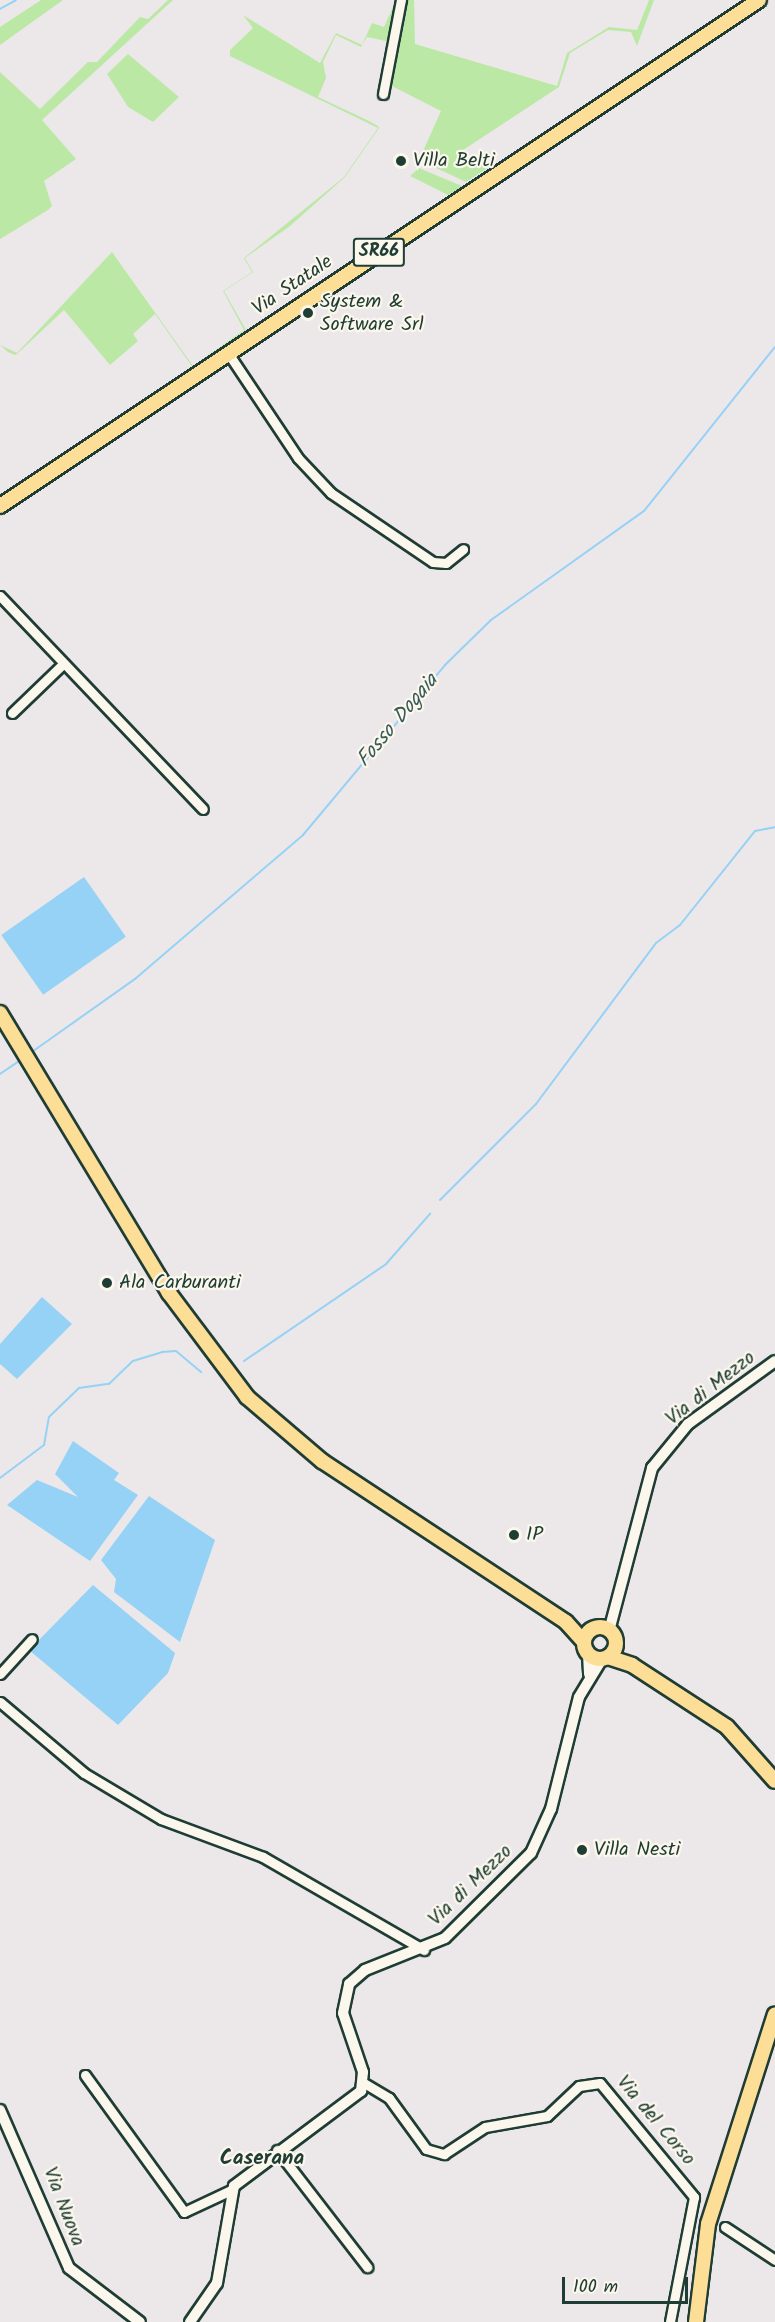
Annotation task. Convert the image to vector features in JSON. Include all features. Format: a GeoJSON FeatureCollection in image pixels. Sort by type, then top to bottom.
{"type":"FeatureCollection","features":[{"type":"Feature","properties":{"kind":"main road","name":"Via Statale"},"geometry":{"type":"LineString","coordinates":[[0,506],[759,0]]}},
{"type":"Feature","properties":{"kind":"main road"},"geometry":{"type":"LineString","coordinates":[[0,1013],[40,1083],[169,1293],[247,1397],[322,1461],[566,1622],[599,1651],[632,1665],[727,1727],[775,1781]]}},
{"type":"Feature","properties":{"kind":"main road"},"geometry":{"type":"LineString","coordinates":[[566,1622],[600,1629]]}},
{"type":"Feature","properties":{"kind":"main road"},"geometry":{"type":"LineString","coordinates":[[599,1651],[600,1629]]}},
{"type":"Feature","properties":{"kind":"main road"},"geometry":{"type":"LineString","coordinates":[[599,1651],[600,1629]]}},
{"type":"Feature","properties":{"kind":"main road"},"geometry":{"type":"LineString","coordinates":[[696,2322],[708,2224],[775,2014]]}},
{"type":"Feature","properties":{"kind":"street"},"geometry":{"type":"LineString","coordinates":[[383,94],[401,0]]}},
{"type":"Feature","properties":{"kind":"street"},"geometry":{"type":"LineString","coordinates":[[228,353],[298,458],[331,493],[433,562],[446,563],[463,549]]}},
{"type":"Feature","properties":{"kind":"street"},"geometry":{"type":"LineString","coordinates":[[0,596],[203,809]]}},
{"type":"Feature","properties":{"kind":"street"},"geometry":{"type":"LineString","coordinates":[[12,713],[63,664]]}},
{"type":"Feature","properties":{"kind":"street","name":"Via di Mezzo"},"geometry":{"type":"LineString","coordinates":[[600,1629],[611,1614],[642,1493],[656,1462],[688,1424],[775,1361]]}},
{"type":"Feature","properties":{"kind":"street"},"geometry":{"type":"LineString","coordinates":[[0,1674],[32,1639]]}},
{"type":"Feature","properties":{"kind":"street","name":"Via di Mezzo"},"geometry":{"type":"LineString","coordinates":[[364,2083],[343,2013],[346,1990],[365,1970],[423,1950],[445,1938],[531,1853],[544,1828],[568,1730],[599,1651]]}},
{"type":"Feature","properties":{"kind":"street"},"geometry":{"type":"LineString","coordinates":[[0,1702],[84,1773],[161,1818],[263,1857],[423,1950]]}},
{"type":"Feature","properties":{"kind":"street"},"geometry":{"type":"LineString","coordinates":[[85,2075],[184,2212],[233,2189],[277,2150],[357,2095],[364,2083]]}},
{"type":"Feature","properties":{"kind":"street","name":"Via del Corso"},"geometry":{"type":"LineString","coordinates":[[364,2083],[389,2098],[426,2149],[444,2154],[485,2127],[547,2116],[579,2086],[600,2083],[694,2197],[670,2322]]}},
{"type":"Feature","properties":{"kind":"street","name":"Via Nuova"},"geometry":{"type":"LineString","coordinates":[[0,2110],[69,2268],[140,2322]]}},
{"type":"Feature","properties":{"kind":"street"},"geometry":{"type":"LineString","coordinates":[[277,2150],[367,2267]]}},
{"type":"Feature","properties":{"kind":"street"},"geometry":{"type":"LineString","coordinates":[[190,2322],[218,2283],[233,2189]]}},
{"type":"Feature","properties":{"kind":"street"},"geometry":{"type":"LineString","coordinates":[[725,2227],[775,2260]]}},
{"type":"Feature","properties":{"kind":"green space"},"geometry":{"type":"Polygon","coordinates":[[[41,0],[63,0],[0,45],[0,27],[41,0]]]}},
{"type":"Feature","properties":{"kind":"green space"},"geometry":{"type":"Polygon","coordinates":[[[168,0],[173,0],[42,120],[76,159],[44,181],[52,206],[0,239],[0,72],[40,109],[88,62],[97,62],[140,17],[148,19],[168,0]]]}},
{"type":"Feature","properties":{"kind":"green space"},"geometry":{"type":"Polygon","coordinates":[[[396,0],[395,43],[367,37],[361,47],[336,35],[323,62],[326,78],[318,97],[379,128],[345,177],[290,226],[245,258],[253,272],[224,291],[246,330],[193,368],[155,314],[133,334],[138,341],[110,365],[64,310],[17,354],[8,352],[0,345],[17,353],[112,252],[193,366],[244,330],[223,291],[252,272],[244,258],[344,177],[378,128],[230,56],[230,50],[253,28],[243,15],[320,63],[336,33],[362,45],[372,23],[384,27],[396,0]]]}},
{"type":"Feature","properties":{"kind":"green space"},"geometry":{"type":"Polygon","coordinates":[[[402,0],[414,0],[415,44],[557,86],[567,53],[609,27],[637,30],[649,0],[654,0],[637,46],[631,32],[608,30],[570,53],[559,87],[457,154],[489,167],[466,182],[419,160],[441,111],[388,84],[402,0]]]}},
{"type":"Feature","properties":{"kind":"green space"},"geometry":{"type":"Polygon","coordinates":[[[128,54],[179,97],[153,122],[128,107],[107,74],[128,54]]]}},
{"type":"Feature","properties":{"kind":"green space"},"geometry":{"type":"Polygon","coordinates":[[[419,168],[463,187],[448,195],[410,176],[419,168]]]}},
{"type":"Feature","properties":{"kind":"water"},"geometry":{"type":"Polygon","coordinates":[[[84,877],[126,937],[43,995],[1,935],[84,877]]]}},
{"type":"Feature","properties":{"kind":"water"},"geometry":{"type":"Polygon","coordinates":[[[42,1297],[72,1324],[17,1379],[0,1364],[0,1344],[42,1297]]]}},
{"type":"Feature","properties":{"kind":"water"},"geometry":{"type":"Polygon","coordinates":[[[73,1441],[119,1473],[114,1480],[138,1495],[90,1561],[7,1505],[37,1480],[78,1497],[55,1474],[73,1441]]]}},
{"type":"Feature","properties":{"kind":"water"},"geometry":{"type":"Polygon","coordinates":[[[149,1496],[215,1540],[180,1642],[114,1592],[116,1579],[101,1560],[149,1496]]]}},
{"type":"Feature","properties":{"kind":"water"},"geometry":{"type":"Polygon","coordinates":[[[93,1585],[175,1653],[168,1673],[118,1725],[29,1650],[93,1585]]]}},
{"type":"Feature","properties":{"kind":"waterway"},"geometry":{"type":"LineString","coordinates":[[0,9],[16,0]]}},
{"type":"Feature","properties":{"kind":"waterway","name":"Fosso Dogaia"},"geometry":{"type":"LineString","coordinates":[[29,1054],[135,979],[303,835],[445,665],[491,620],[644,511],[775,347]]}},
{"type":"Feature","properties":{"kind":"waterway"},"geometry":{"type":"LineString","coordinates":[[440,1200],[536,1104],[656,943],[680,925],[755,831],[775,827]]}},
{"type":"Feature","properties":{"kind":"waterway","name":"Fosso Dogaia"},"geometry":{"type":"LineString","coordinates":[[0,1074],[22,1059]]}},
{"type":"Feature","properties":{"kind":"waterway"},"geometry":{"type":"LineString","coordinates":[[244,1361],[386,1264],[430,1214]]}},
{"type":"Feature","properties":{"kind":"waterway"},"geometry":{"type":"LineString","coordinates":[[0,1478],[44,1445],[49,1417],[79,1388],[109,1384],[133,1361],[162,1352],[176,1351],[201,1372]]}},
{"type":"Feature","properties":{"kind":"place","name":"Villa Belti"},"geometry":{"type":"Point","coordinates":[401,161]}},
{"type":"Feature","properties":{"kind":"place","name":"System & Software Srl"},"geometry":{"type":"Point","coordinates":[308,313]}},
{"type":"Feature","properties":{"kind":"place","name":"Ala Carburanti"},"geometry":{"type":"Point","coordinates":[107,1283]}},
{"type":"Feature","properties":{"kind":"place","name":"IP"},"geometry":{"type":"Point","coordinates":[514,1535]}},
{"type":"Feature","properties":{"kind":"place","name":"Villa Nesti"},"geometry":{"type":"Point","coordinates":[582,1850]}},
{"type":"Feature","properties":{"kind":"district","name":"Caserana"},"geometry":{"type":"Point","coordinates":[262,2159]}}]}
